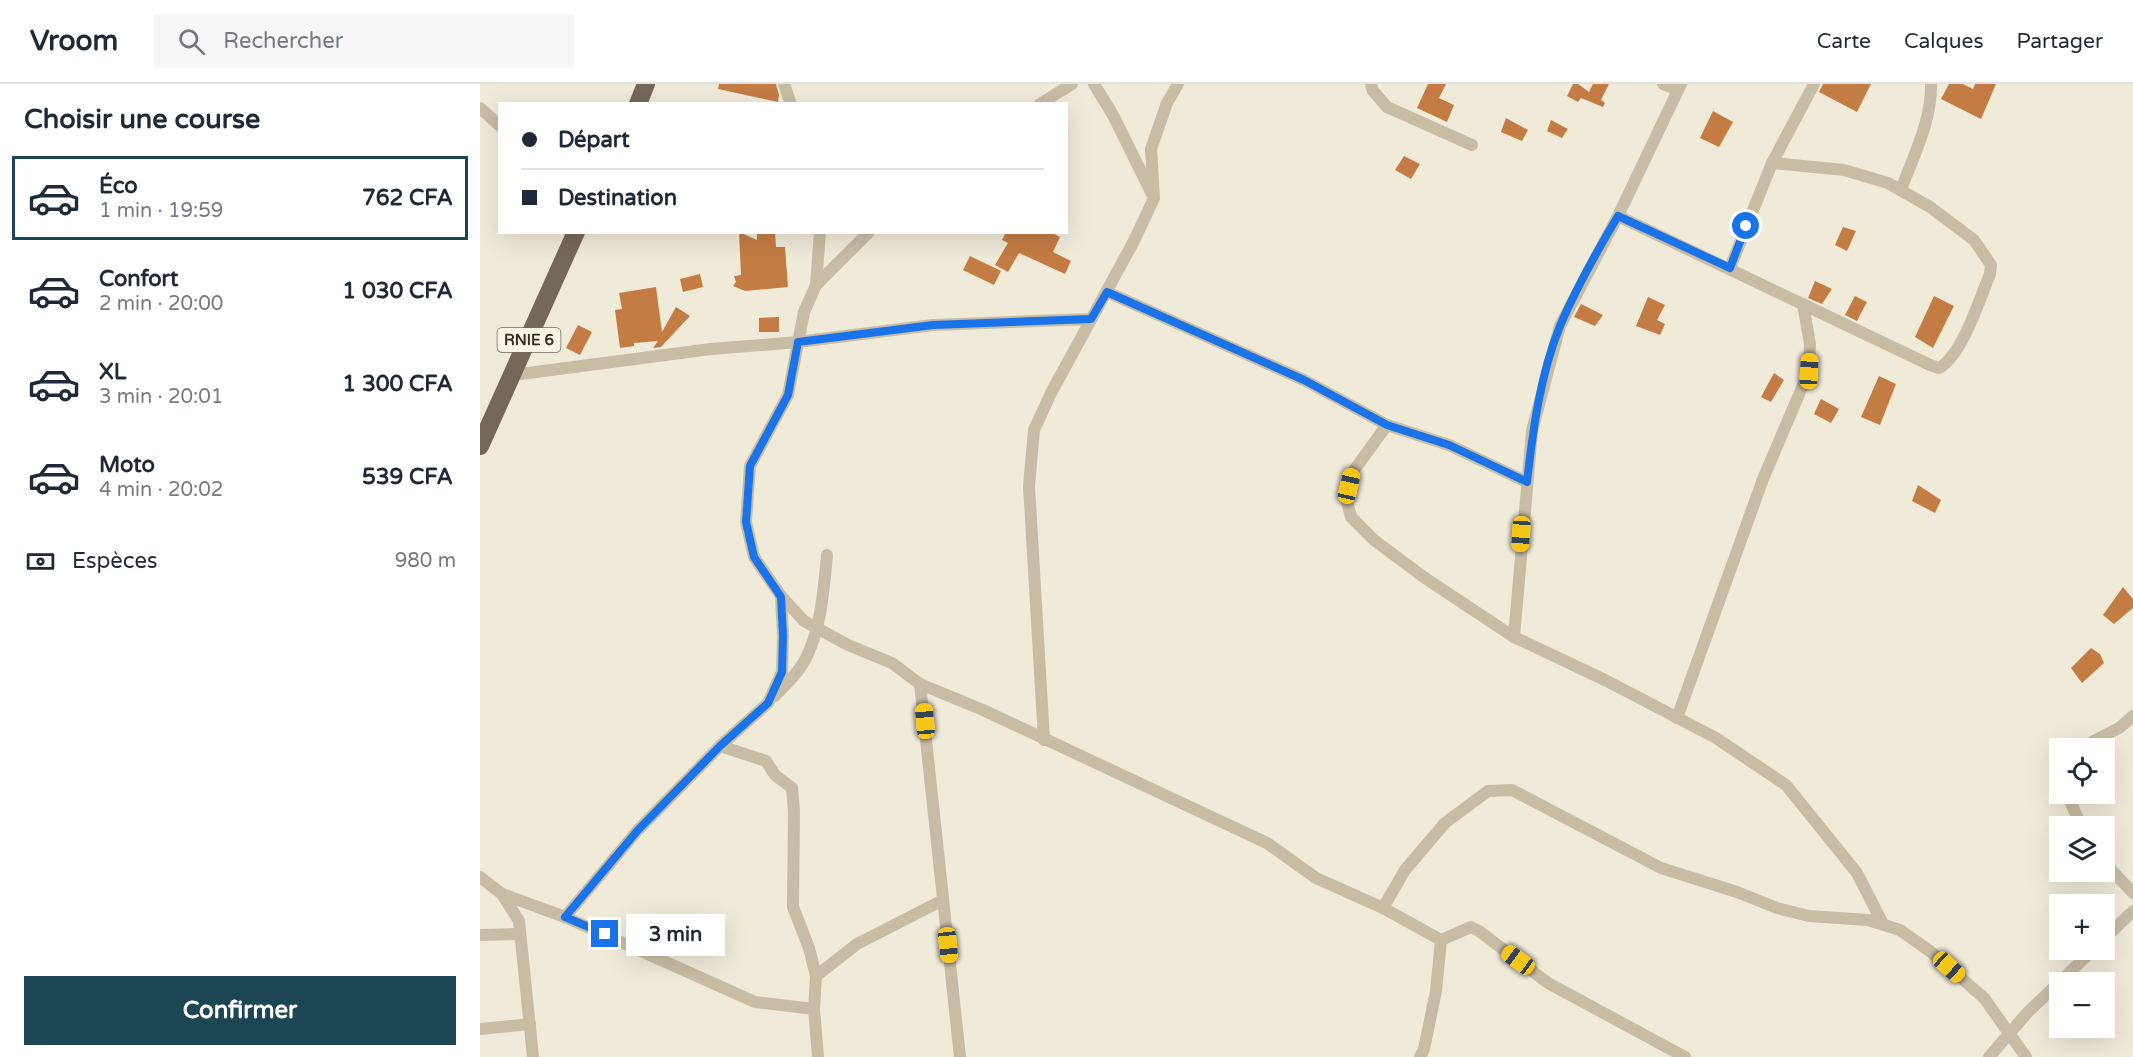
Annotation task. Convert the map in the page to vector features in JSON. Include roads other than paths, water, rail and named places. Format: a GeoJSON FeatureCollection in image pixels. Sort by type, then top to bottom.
{"type":"FeatureCollection","features":[{"type":"Feature","properties":{"kind":"main road"},"geometry":{"type":"LineString","coordinates":[[639,102],[646,84]]}},
{"type":"Feature","properties":{"kind":"main road","name":"RNIE 6"},"geometry":{"type":"LineString","coordinates":[[480,446],[575,234]]}},
{"type":"Feature","properties":{"kind":"street"},"geometry":{"type":"LineString","coordinates":[[784,84],[790,102]]}},
{"type":"Feature","properties":{"kind":"street"},"geometry":{"type":"LineString","coordinates":[[1043,102],[1072,84]]}},
{"type":"Feature","properties":{"kind":"street"},"geometry":{"type":"LineString","coordinates":[[1094,84],[1113,115],[1154,198]]}},
{"type":"Feature","properties":{"kind":"street"},"geometry":{"type":"LineString","coordinates":[[1044,740],[1029,486],[1034,430],[1154,198],[1151,149],[1167,104],[1178,84]]}},
{"type":"Feature","properties":{"kind":"street"},"geometry":{"type":"LineString","coordinates":[[1371,84],[1373,91],[1387,107],[1472,145]]}},
{"type":"Feature","properties":{"kind":"street"},"geometry":{"type":"LineString","coordinates":[[1514,637],[1532,431],[1560,326],[1603,240],[1618,216],[1680,87],[1663,84]]}},
{"type":"Feature","properties":{"kind":"street"},"geometry":{"type":"LineString","coordinates":[[1730,268],[1772,163],[1814,84]]}},
{"type":"Feature","properties":{"kind":"street"},"geometry":{"type":"LineString","coordinates":[[1901,190],[1921,137],[1932,94],[1931,84]]}},
{"type":"Feature","properties":{"kind":"street"},"geometry":{"type":"LineString","coordinates":[[480,108],[498,124]]}},
{"type":"Feature","properties":{"kind":"street"},"geometry":{"type":"LineString","coordinates":[[1618,216],[1930,365],[1939,368],[1947,364],[1956,350],[1990,274],[1991,266],[1974,240],[1930,207],[1888,183],[1844,170],[1772,163]]}},
{"type":"Feature","properties":{"kind":"street"},"geometry":{"type":"LineString","coordinates":[[820,234],[816,285],[804,312],[788,395],[750,466],[746,522],[754,557],[781,597],[804,621],[848,645],[892,663],[920,684],[1267,843],[1316,878],[1383,908],[1441,940]]}},
{"type":"Feature","properties":{"kind":"street"},"geometry":{"type":"LineString","coordinates":[[816,285],[867,234]]}},
{"type":"Feature","properties":{"kind":"street"},"geometry":{"type":"LineString","coordinates":[[1107,292],[1304,380],[1387,425],[1449,445],[1527,482]]}},
{"type":"Feature","properties":{"kind":"street"},"geometry":{"type":"LineString","coordinates":[[1677,718],[1759,490],[1809,371],[1810,344],[1803,304]]}},
{"type":"Feature","properties":{"kind":"street"},"geometry":{"type":"LineString","coordinates":[[513,375],[711,349],[798,342],[933,325],[1091,319]]}},
{"type":"Feature","properties":{"kind":"street"},"geometry":{"type":"LineString","coordinates":[[1387,425],[1352,473],[1346,498],[1351,517],[1374,540],[1425,578],[1514,637],[1607,681],[1716,738],[1786,785],[1857,873],[1883,924]]}},
{"type":"Feature","properties":{"kind":"street"},"geometry":{"type":"LineString","coordinates":[[565,917],[638,830],[801,668],[816,628],[828,555]]}},
{"type":"Feature","properties":{"kind":"street"},"geometry":{"type":"LineString","coordinates":[[768,703],[782,672],[781,597]]}},
{"type":"Feature","properties":{"kind":"street"},"geometry":{"type":"LineString","coordinates":[[920,684],[960,1057]]}},
{"type":"Feature","properties":{"kind":"street"},"geometry":{"type":"LineString","coordinates":[[2100,738],[2119,728],[2133,716]]}},
{"type":"Feature","properties":{"kind":"street"},"geometry":{"type":"LineString","coordinates":[[720,746],[766,761],[775,775],[792,788],[794,811],[793,907],[809,948],[816,976],[814,1009],[818,1057]]}},
{"type":"Feature","properties":{"kind":"street"},"geometry":{"type":"LineString","coordinates":[[1383,908],[1405,870],[1445,823],[1488,791],[1512,790],[1661,868],[1737,892],[1777,909],[1809,916],[1868,920],[1900,930],[1932,952],[1984,998],[2026,1057]]}},
{"type":"Feature","properties":{"kind":"street"},"geometry":{"type":"LineString","coordinates":[[2115,874],[2133,893]]}},
{"type":"Feature","properties":{"kind":"street"},"geometry":{"type":"LineString","coordinates":[[480,877],[511,904],[519,921],[533,1057]]}},
{"type":"Feature","properties":{"kind":"street"},"geometry":{"type":"LineString","coordinates":[[502,894],[565,917],[755,1002],[814,1009]]}},
{"type":"Feature","properties":{"kind":"street"},"geometry":{"type":"LineString","coordinates":[[816,976],[857,944],[943,900]]}},
{"type":"Feature","properties":{"kind":"street"},"geometry":{"type":"LineString","coordinates":[[2115,928],[2133,911]]}},
{"type":"Feature","properties":{"kind":"street"},"geometry":{"type":"LineString","coordinates":[[1441,940],[1471,927],[1548,983],[1685,1057]]}},
{"type":"Feature","properties":{"kind":"street"},"geometry":{"type":"LineString","coordinates":[[480,935],[520,934]]}},
{"type":"Feature","properties":{"kind":"street"},"geometry":{"type":"LineString","coordinates":[[1420,1057],[1424,1049],[1436,992],[1441,940]]}},
{"type":"Feature","properties":{"kind":"street"},"geometry":{"type":"LineString","coordinates":[[1989,1057],[2010,1036],[2028,1012],[2083,960]]}},
{"type":"Feature","properties":{"kind":"street"},"geometry":{"type":"LineString","coordinates":[[480,1029],[530,1024]]}}]}
